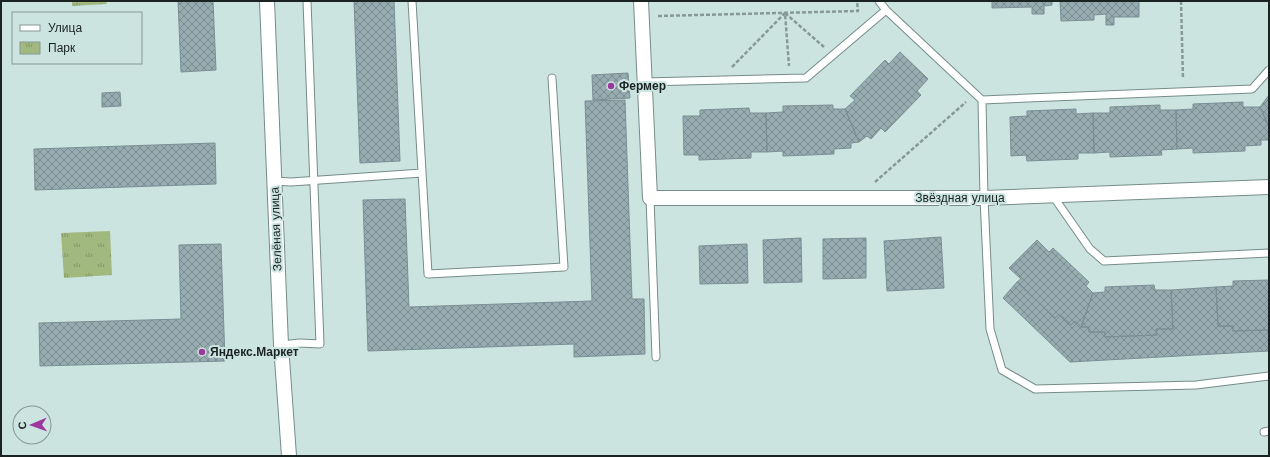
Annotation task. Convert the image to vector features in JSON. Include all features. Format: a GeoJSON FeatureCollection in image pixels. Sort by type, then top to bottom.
{"type":"FeatureCollection","features":[{"type":"Feature","properties":{"kind":"street","name":"Зелёная улица"},"geometry":{"type":"LineString","coordinates":[[267,1],[281,345],[289,456]]}},
{"type":"Feature","properties":{"kind":"street"},"geometry":{"type":"LineString","coordinates":[[640,1],[650,198]]}},
{"type":"Feature","properties":{"kind":"street","name":"Звёздная улица"},"geometry":{"type":"LineString","coordinates":[[650,198],[984,198],[1269,187]]}},
{"type":"Feature","properties":{"kind":"lane"},"geometry":{"type":"LineString","coordinates":[[281,345],[300,343],[320,344],[307,1]]}},
{"type":"Feature","properties":{"kind":"lane"},"geometry":{"type":"LineString","coordinates":[[412,1],[428,274],[564,267],[552,78]]}},
{"type":"Feature","properties":{"kind":"lane"},"geometry":{"type":"LineString","coordinates":[[880,1],[886,10],[982,100],[984,198],[990,329],[1002,370],[1035,389],[1196,385],[1269,376]]}},
{"type":"Feature","properties":{"kind":"lane"},"geometry":{"type":"LineString","coordinates":[[645,82],[806,78],[886,10]]}},
{"type":"Feature","properties":{"kind":"lane"},"geometry":{"type":"LineString","coordinates":[[982,100],[1252,89],[1269,70]]}},
{"type":"Feature","properties":{"kind":"lane"},"geometry":{"type":"LineString","coordinates":[[274,181],[291,182],[422,173]]}},
{"type":"Feature","properties":{"kind":"lane"},"geometry":{"type":"LineString","coordinates":[[1053,196],[1090,249],[1104,261],[1269,253]]}},
{"type":"Feature","properties":{"kind":"lane"},"geometry":{"type":"LineString","coordinates":[[650,198],[656,357]]}},
{"type":"Feature","properties":{"kind":"path"},"geometry":{"type":"LineString","coordinates":[[641,16],[858,11],[857,1]]}},
{"type":"Feature","properties":{"kind":"path"},"geometry":{"type":"LineString","coordinates":[[1181,1],[1183,91]]}},
{"type":"Feature","properties":{"kind":"path"},"geometry":{"type":"LineString","coordinates":[[785,13],[833,56]]}},
{"type":"Feature","properties":{"kind":"path"},"geometry":{"type":"LineString","coordinates":[[785,13],[790,79]]}},
{"type":"Feature","properties":{"kind":"path"},"geometry":{"type":"LineString","coordinates":[[720,80],[785,13]]}},
{"type":"Feature","properties":{"kind":"path"},"geometry":{"type":"LineString","coordinates":[[856,198],[976,94]]}},
{"type":"Feature","properties":{"kind":"path"},"geometry":{"type":"LineString","coordinates":[[960,97],[969,107]]}},
{"type":"Feature","properties":{"kind":"green space"},"geometry":{"type":"Polygon","coordinates":[[[72,1],[106,1],[107,4],[72,6],[72,1]]]}},
{"type":"Feature","properties":{"kind":"green space"},"geometry":{"type":"Polygon","coordinates":[[[110,231],[112,275],[64,278],[61,233],[110,231]]]}},
{"type":"Feature","properties":{"kind":"building"},"geometry":{"type":"Polygon","coordinates":[[[178,1],[213,1],[216,70],[181,72],[178,1]]]}},
{"type":"Feature","properties":{"kind":"building"},"geometry":{"type":"Polygon","coordinates":[[[354,1],[394,1],[400,161],[360,163],[354,1]]]}},
{"type":"Feature","properties":{"kind":"building"},"geometry":{"type":"Polygon","coordinates":[[[992,1],[1052,1],[1052,5],[1044,6],[1044,14],[1032,14],[1032,7],[992,8],[992,1]]]}},
{"type":"Feature","properties":{"kind":"building"},"geometry":{"type":"Polygon","coordinates":[[[1060,1],[1139,1],[1139,17],[1114,17],[1114,25],[1106,25],[1106,14],[1094,15],[1094,20],[1061,21],[1060,1]]]}},
{"type":"Feature","properties":{"kind":"building"},"geometry":{"type":"Polygon","coordinates":[[[900,52],[928,79],[917,91],[921,95],[885,132],[881,128],[871,139],[867,136],[859,142],[845,109],[855,100],[850,96],[885,60],[889,64],[900,52]]]}},
{"type":"Feature","properties":{"kind":"building","name":"Фермер"},"geometry":{"type":"Polygon","coordinates":[[[628,73],[630,98],[593,100],[592,75],[628,73]]]}},
{"type":"Feature","properties":{"kind":"building"},"geometry":{"type":"Polygon","coordinates":[[[120,92],[121,106],[102,107],[102,93],[120,92]]]}},
{"type":"Feature","properties":{"kind":"building"},"geometry":{"type":"Polygon","coordinates":[[[1269,95],[1269,127],[1260,107],[1269,95]]]}},
{"type":"Feature","properties":{"kind":"building"},"geometry":{"type":"Polygon","coordinates":[[[625,100],[632,299],[644,299],[645,354],[574,357],[574,344],[368,351],[363,200],[405,199],[409,307],[592,301],[585,101],[625,100]]]}},
{"type":"Feature","properties":{"kind":"building"},"geometry":{"type":"Polygon","coordinates":[[[1243,102],[1243,107],[1260,107],[1269,127],[1269,140],[1261,140],[1261,145],[1245,146],[1245,151],[1193,153],[1193,148],[1177,149],[1176,110],[1193,109],[1193,104],[1243,102]]]}},
{"type":"Feature","properties":{"kind":"building"},"geometry":{"type":"Polygon","coordinates":[[[833,105],[833,109],[845,109],[859,142],[851,143],[851,148],[834,149],[834,154],[783,156],[783,151],[767,152],[766,113],[783,112],[783,106],[833,105]]]}},
{"type":"Feature","properties":{"kind":"building"},"geometry":{"type":"Polygon","coordinates":[[[1160,105],[1160,110],[1176,110],[1177,149],[1161,150],[1162,155],[1110,157],[1110,152],[1094,153],[1093,113],[1110,113],[1110,107],[1160,105]]]}},
{"type":"Feature","properties":{"kind":"building"},"geometry":{"type":"Polygon","coordinates":[[[749,108],[750,113],[766,113],[767,152],[751,152],[751,158],[699,160],[699,155],[684,155],[683,116],[700,116],[700,110],[749,108]]]}},
{"type":"Feature","properties":{"kind":"building"},"geometry":{"type":"Polygon","coordinates":[[[1076,109],[1076,114],[1093,113],[1094,153],[1078,153],[1078,159],[1027,161],[1026,155],[1011,156],[1010,117],[1027,116],[1027,111],[1076,109]]]}},
{"type":"Feature","properties":{"kind":"building"},"geometry":{"type":"Polygon","coordinates":[[[215,143],[216,184],[35,190],[34,149],[215,143]]]}},
{"type":"Feature","properties":{"kind":"building"},"geometry":{"type":"Polygon","coordinates":[[[941,237],[944,288],[887,291],[884,241],[941,237]]]}},
{"type":"Feature","properties":{"kind":"building"},"geometry":{"type":"Polygon","coordinates":[[[801,238],[802,282],[764,283],[763,240],[801,238]]]}},
{"type":"Feature","properties":{"kind":"building"},"geometry":{"type":"Polygon","coordinates":[[[866,238],[866,278],[823,279],[823,239],[866,238]]]}},
{"type":"Feature","properties":{"kind":"building"},"geometry":{"type":"Polygon","coordinates":[[[1037,240],[1049,252],[1053,248],[1089,282],[1086,286],[1093,293],[1081,327],[1075,321],[1071,325],[1059,314],[1055,318],[1017,282],[1021,279],[1009,268],[1037,240]]]}},
{"type":"Feature","properties":{"kind":"building"},"geometry":{"type":"Polygon","coordinates":[[[221,244],[225,361],[40,366],[39,323],[181,319],[179,245],[221,244]]]}},
{"type":"Feature","properties":{"kind":"building"},"geometry":{"type":"Polygon","coordinates":[[[747,244],[748,283],[700,284],[699,246],[747,244]]]}},
{"type":"Feature","properties":{"kind":"building"},"geometry":{"type":"Polygon","coordinates":[[[1269,280],[1269,330],[1233,331],[1233,326],[1218,326],[1216,287],[1233,286],[1233,281],[1269,280]]]}},
{"type":"Feature","properties":{"kind":"building"},"geometry":{"type":"Polygon","coordinates":[[[1017,282],[1055,318],[1059,314],[1071,325],[1075,321],[1081,327],[1089,327],[1089,332],[1105,332],[1105,337],[1157,335],[1156,329],[1173,329],[1171,290],[1216,287],[1218,326],[1233,326],[1233,331],[1269,330],[1269,351],[1070,362],[1003,298],[1017,282]]]}},
{"type":"Feature","properties":{"kind":"building"},"geometry":{"type":"Polygon","coordinates":[[[1154,285],[1155,290],[1171,290],[1173,329],[1156,329],[1157,335],[1105,337],[1105,332],[1089,332],[1089,327],[1081,327],[1093,293],[1105,292],[1105,287],[1154,285]]]}},
{"type":"Feature","properties":{"kind":"place","name":"Фермер"},"geometry":{"type":"Point","coordinates":[611,86]}},
{"type":"Feature","properties":{"kind":"place","name":"Яндекс.Маркет"},"geometry":{"type":"Point","coordinates":[202,352]}}]}
